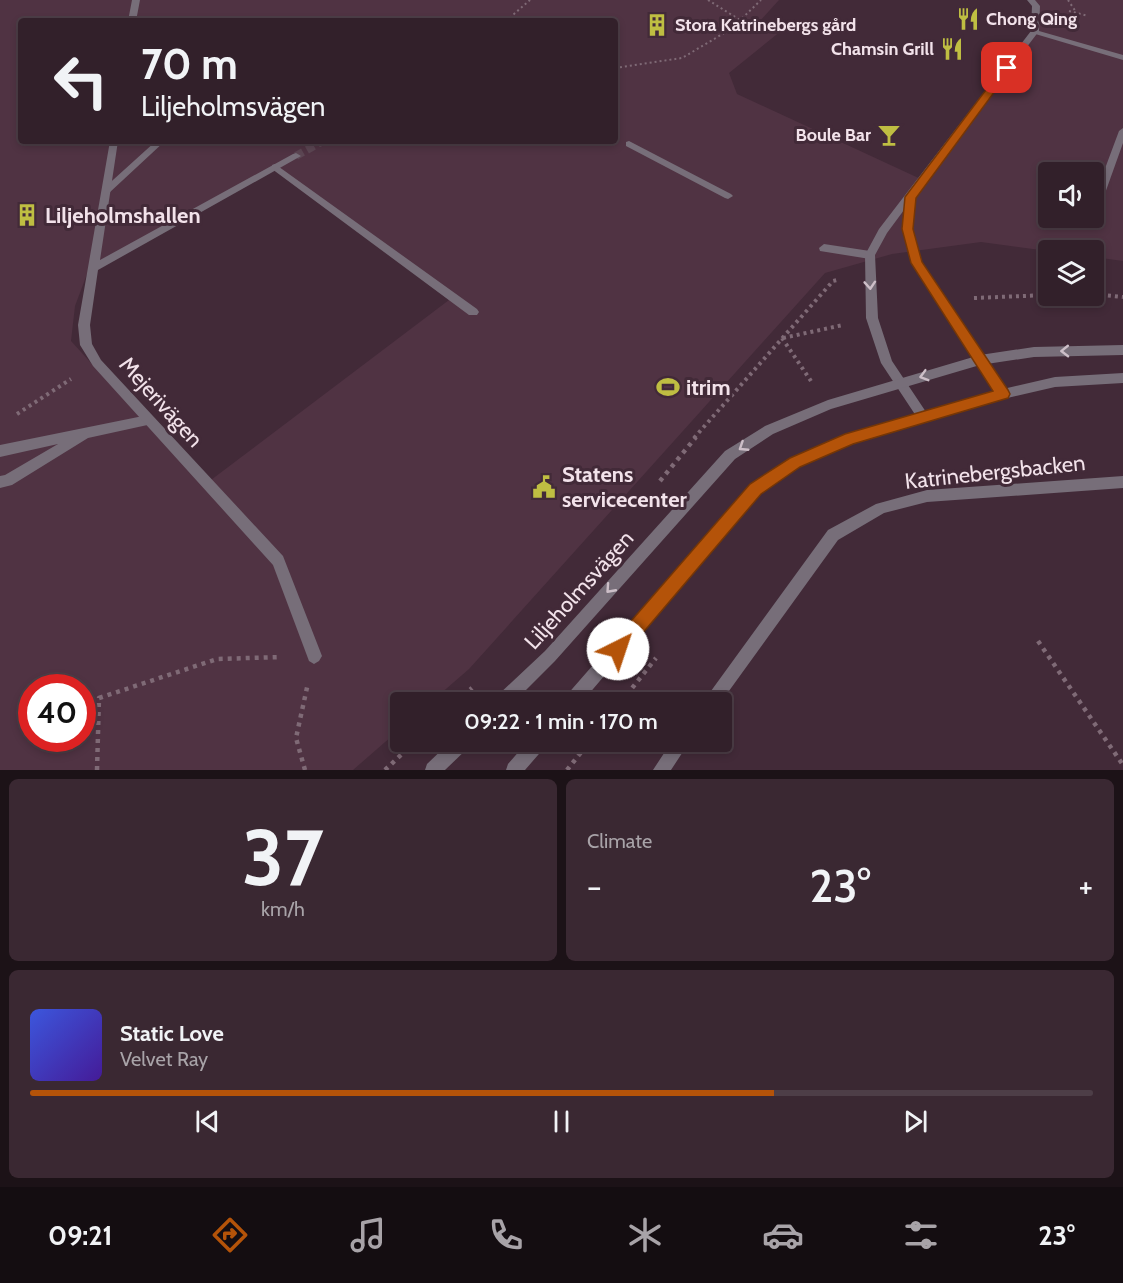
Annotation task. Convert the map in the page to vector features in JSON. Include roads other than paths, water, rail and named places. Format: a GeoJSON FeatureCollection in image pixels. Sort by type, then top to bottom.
{"type":"FeatureCollection","features":[{"type":"Feature","properties":{"kind":"street"},"geometry":{"type":"LineString","coordinates":[[133,18],[136,0]]}},
{"type":"Feature","properties":{"kind":"street"},"geometry":{"type":"LineString","coordinates":[[924,418],[886,363],[872,318],[870,255],[883,231],[1035,31],[1036,6],[1031,0]]}},
{"type":"Feature","properties":{"kind":"street"},"geometry":{"type":"LineString","coordinates":[[1035,31],[1123,57]]}},
{"type":"Feature","properties":{"kind":"street"},"geometry":{"type":"LineString","coordinates":[[1104,183],[1123,131]]}},
{"type":"Feature","properties":{"kind":"street","name":"Mejerivägen"},"geometry":{"type":"LineString","coordinates":[[114,144],[84,325],[86,345],[97,363],[278,561],[314,656]]}},
{"type":"Feature","properties":{"kind":"street"},"geometry":{"type":"LineString","coordinates":[[106,191],[158,144]]}},
{"type":"Feature","properties":{"kind":"street"},"geometry":{"type":"LineString","coordinates":[[630,144],[728,196]]}},
{"type":"Feature","properties":{"kind":"street"},"geometry":{"type":"LineString","coordinates":[[94,268],[296,156]]}},
{"type":"Feature","properties":{"kind":"street"},"geometry":{"type":"LineString","coordinates":[[275,167],[473,312]]}},
{"type":"Feature","properties":{"kind":"street"},"geometry":{"type":"LineString","coordinates":[[910,197],[908,229],[917,263],[1003,394]]}},
{"type":"Feature","properties":{"kind":"street"},"geometry":{"type":"LineString","coordinates":[[824,248],[870,255]]}},
{"type":"Feature","properties":{"kind":"street","name":"Liljeholmsvägen"},"geometry":{"type":"LineString","coordinates":[[513,692],[550,656],[730,455],[769,430],[828,405],[980,360],[1034,352],[1123,350]]}},
{"type":"Feature","properties":{"kind":"street"},"geometry":{"type":"LineString","coordinates":[[581,692],[755,489],[795,463],[850,438],[1003,394],[1055,382],[1123,378]]}},
{"type":"Feature","properties":{"kind":"street"},"geometry":{"type":"LineString","coordinates":[[0,451],[95,429],[148,420]]}},
{"type":"Feature","properties":{"kind":"street"},"geometry":{"type":"LineString","coordinates":[[0,482],[7,481],[95,429]]}},
{"type":"Feature","properties":{"kind":"street","name":"Katrinebergsbacken"},"geometry":{"type":"LineString","coordinates":[[718,692],[833,535],[881,507],[927,496],[1123,482]]}},
{"type":"Feature","properties":{"kind":"street"},"geometry":{"type":"LineString","coordinates":[[434,770],[452,752]]}},
{"type":"Feature","properties":{"kind":"street"},"geometry":{"type":"LineString","coordinates":[[514,770],[530,752]]}},
{"type":"Feature","properties":{"kind":"street"},"geometry":{"type":"LineString","coordinates":[[661,770],[674,752]]}},
{"type":"Feature","properties":{"kind":"tunnel"},"geometry":{"type":"LineString","coordinates":[[296,156],[318,144]]}},
{"type":"Feature","properties":{"kind":"place","name":"Chong Qing"},"geometry":{"type":"Point","coordinates":[968,19]}},
{"type":"Feature","properties":{"kind":"place","name":"Stora Katrinebergs gård"},"geometry":{"type":"Point","coordinates":[657,25]}},
{"type":"Feature","properties":{"kind":"place","name":"Chamsin Grill"},"geometry":{"type":"Point","coordinates":[952,49]}},
{"type":"Feature","properties":{"kind":"place","name":"Boule Bar"},"geometry":{"type":"Point","coordinates":[889,135]}},
{"type":"Feature","properties":{"kind":"place","name":"Liljeholmshallen"},"geometry":{"type":"Point","coordinates":[27,215]}},
{"type":"Feature","properties":{"kind":"place","name":"itrim"},"geometry":{"type":"Point","coordinates":[668,387]}},
{"type":"Feature","properties":{"kind":"place","name":"Statens servicecenter"},"geometry":{"type":"Point","coordinates":[544,487]}}]}
